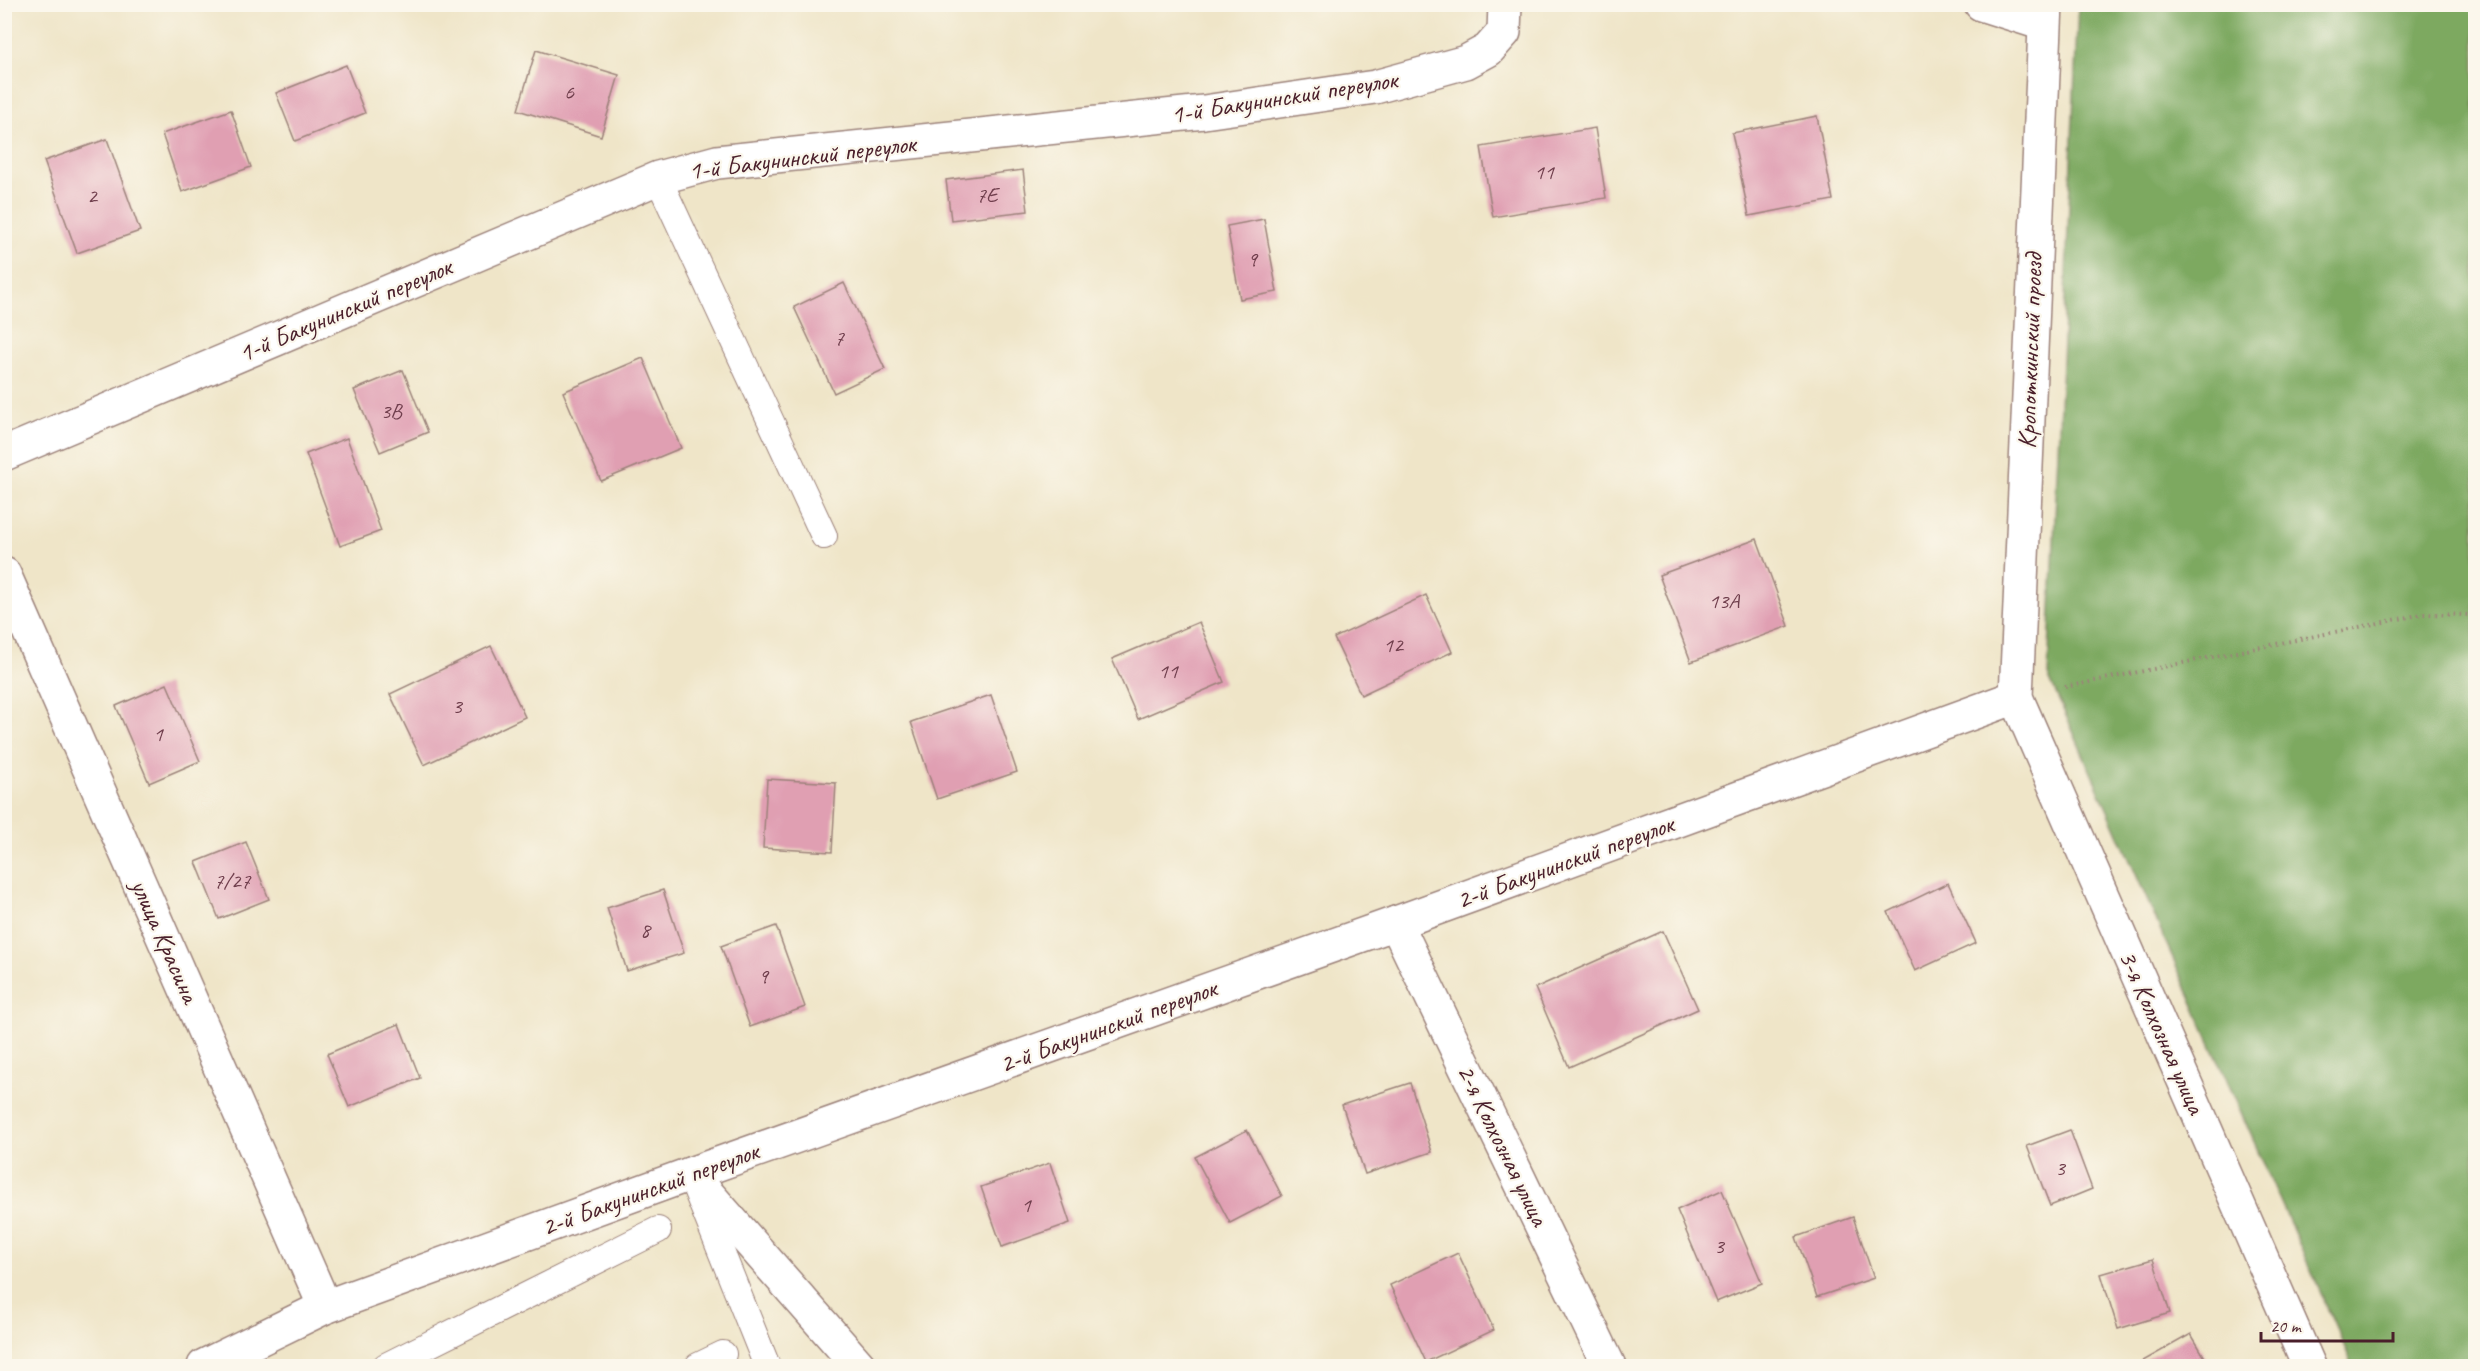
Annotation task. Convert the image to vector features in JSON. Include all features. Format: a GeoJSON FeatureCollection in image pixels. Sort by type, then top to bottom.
{"type":"FeatureCollection","features":[{"type":"Feature","properties":{"kind":"street","name":"1-й Бакунинский переулок"},"geometry":{"type":"LineString","coordinates":[[4,454],[658,178],[717,162],[1204,112],[1375,87],[1466,62],[1488,50],[1504,32],[1505,4]]}},
{"type":"Feature","properties":{"kind":"street"},"geometry":{"type":"LineString","coordinates":[[1981,4],[2045,14]]}},
{"type":"Feature","properties":{"kind":"street","name":"Кропоткинский проезд"},"geometry":{"type":"LineString","coordinates":[[2016,697],[2045,14]]}},
{"type":"Feature","properties":{"kind":"street","name":"улица Красина"},"geometry":{"type":"LineString","coordinates":[[4,574],[325,1307]]}},
{"type":"Feature","properties":{"kind":"street","name":"2-й Бакунинский переулок"},"geometry":{"type":"LineString","coordinates":[[204,1366],[325,1307],[690,1174],[1396,923],[2016,697]]}},
{"type":"Feature","properties":{"kind":"street","name":"3-я Колхозная улица"},"geometry":{"type":"LineString","coordinates":[[2016,697],[2308,1366]]}},
{"type":"Feature","properties":{"kind":"street","name":"2-я Колхозная улица"},"geometry":{"type":"LineString","coordinates":[[1396,923],[1609,1366]]}},
{"type":"Feature","properties":{"kind":"street"},"geometry":{"type":"LineString","coordinates":[[690,1174],[859,1366]]}},
{"type":"Feature","properties":{"kind":"lane"},"geometry":{"type":"LineString","coordinates":[[658,178],[824,536]]}},
{"type":"Feature","properties":{"kind":"lane"},"geometry":{"type":"LineString","coordinates":[[690,1174],[767,1366]]}},
{"type":"Feature","properties":{"kind":"lane"},"geometry":{"type":"LineString","coordinates":[[386,1366],[658,1230]]}},
{"type":"Feature","properties":{"kind":"lane"},"geometry":{"type":"LineString","coordinates":[[698,1366],[723,1354]]}},
{"type":"Feature","properties":{"kind":"path"},"geometry":{"type":"LineString","coordinates":[[2065,687],[2423,614],[2475,615]]}},
{"type":"Feature","properties":{"kind":"green space"},"geometry":{"type":"Polygon","coordinates":[[[2078,5],[2475,5],[2475,1366],[2353,1366],[2048,675],[2078,5]]]}},
{"type":"Feature","properties":{"kind":"building"},"geometry":{"type":"Polygon","coordinates":[[[536,50],[619,75],[601,136],[518,110],[536,50]]]}},
{"type":"Feature","properties":{"kind":"building"},"geometry":{"type":"Polygon","coordinates":[[[346,65],[365,113],[295,141],[276,93],[346,65]]]}},
{"type":"Feature","properties":{"kind":"building"},"geometry":{"type":"Polygon","coordinates":[[[231,110],[251,167],[182,192],[162,134],[231,110]]]}},
{"type":"Feature","properties":{"kind":"building"},"geometry":{"type":"Polygon","coordinates":[[[1817,116],[1833,200],[1749,216],[1732,133],[1817,116]]]}},
{"type":"Feature","properties":{"kind":"building"},"geometry":{"type":"Polygon","coordinates":[[[1595,128],[1606,198],[1493,217],[1481,147],[1595,128]]]}},
{"type":"Feature","properties":{"kind":"building"},"geometry":{"type":"Polygon","coordinates":[[[107,139],[140,231],[77,253],[44,161],[107,139]]]}},
{"type":"Feature","properties":{"kind":"building"},"geometry":{"type":"Polygon","coordinates":[[[1023,170],[1028,211],[951,220],[946,180],[1023,170]]]}},
{"type":"Feature","properties":{"kind":"building"},"geometry":{"type":"Polygon","coordinates":[[[1264,219],[1277,292],[1240,299],[1227,226],[1264,219]]]}},
{"type":"Feature","properties":{"kind":"building"},"geometry":{"type":"Polygon","coordinates":[[[844,283],[885,369],[834,393],[794,307],[844,283]]]}},
{"type":"Feature","properties":{"kind":"building"},"geometry":{"type":"Polygon","coordinates":[[[643,358],[681,448],[601,481],[563,392],[643,358]]]}},
{"type":"Feature","properties":{"kind":"building"},"geometry":{"type":"Polygon","coordinates":[[[403,370],[428,432],[380,452],[354,390],[403,370]]]}},
{"type":"Feature","properties":{"kind":"building"},"geometry":{"type":"Polygon","coordinates":[[[347,438],[381,531],[340,546],[306,454],[347,438]]]}},
{"type":"Feature","properties":{"kind":"building"},"geometry":{"type":"Polygon","coordinates":[[[1757,539],[1789,626],[1691,662],[1659,575],[1757,539]]]}},
{"type":"Feature","properties":{"kind":"building"},"geometry":{"type":"Polygon","coordinates":[[[1426,595],[1452,652],[1361,695],[1334,638],[1426,595]]]}},
{"type":"Feature","properties":{"kind":"building"},"geometry":{"type":"Polygon","coordinates":[[[1199,622],[1224,682],[1138,719],[1112,659],[1199,622]]]}},
{"type":"Feature","properties":{"kind":"building"},"geometry":{"type":"Polygon","coordinates":[[[491,646],[525,717],[424,765],[390,694],[491,646]]]}},
{"type":"Feature","properties":{"kind":"building"},"geometry":{"type":"Polygon","coordinates":[[[167,684],[200,761],[149,783],[116,706],[167,684]]]}},
{"type":"Feature","properties":{"kind":"building"},"geometry":{"type":"Polygon","coordinates":[[[991,695],[1017,772],[937,799],[911,722],[991,695]]]}},
{"type":"Feature","properties":{"kind":"building"},"geometry":{"type":"Polygon","coordinates":[[[767,779],[836,783],[832,852],[763,848],[767,779]]]}},
{"type":"Feature","properties":{"kind":"building"},"geometry":{"type":"Polygon","coordinates":[[[246,842],[269,899],[219,919],[196,862],[246,842]]]}},
{"type":"Feature","properties":{"kind":"building"},"geometry":{"type":"Polygon","coordinates":[[[1948,883],[1976,943],[1915,971],[1888,912],[1948,883]]]}},
{"type":"Feature","properties":{"kind":"building"},"geometry":{"type":"Polygon","coordinates":[[[663,890],[684,953],[627,971],[607,908],[663,890]]]}},
{"type":"Feature","properties":{"kind":"building"},"geometry":{"type":"Polygon","coordinates":[[[776,926],[805,1007],[750,1027],[721,946],[776,926]]]}},
{"type":"Feature","properties":{"kind":"building"},"geometry":{"type":"Polygon","coordinates":[[[1663,931],[1698,1009],[1569,1067],[1535,988],[1663,931]]]}},
{"type":"Feature","properties":{"kind":"building"},"geometry":{"type":"Polygon","coordinates":[[[399,1024],[420,1078],[349,1107],[327,1054],[399,1024]]]}},
{"type":"Feature","properties":{"kind":"building"},"geometry":{"type":"Polygon","coordinates":[[[1410,1083],[1432,1152],[1365,1174],[1342,1105],[1410,1083]]]}},
{"type":"Feature","properties":{"kind":"building"},"geometry":{"type":"Polygon","coordinates":[[[1247,1130],[1282,1196],[1230,1223],[1195,1157],[1247,1130]]]}},
{"type":"Feature","properties":{"kind":"building"},"geometry":{"type":"Polygon","coordinates":[[[2070,1130],[2092,1189],[2050,1206],[2027,1146],[2070,1130]]]}},
{"type":"Feature","properties":{"kind":"building"},"geometry":{"type":"Polygon","coordinates":[[[1050,1163],[1070,1223],[1002,1247],[981,1187],[1050,1163]]]}},
{"type":"Feature","properties":{"kind":"building"},"geometry":{"type":"Polygon","coordinates":[[[1722,1190],[1762,1283],[1716,1302],[1677,1210],[1722,1190]]]}},
{"type":"Feature","properties":{"kind":"building"},"geometry":{"type":"Polygon","coordinates":[[[1853,1217],[1874,1278],[1817,1297],[1796,1237],[1853,1217]]]}},
{"type":"Feature","properties":{"kind":"building"},"geometry":{"type":"Polygon","coordinates":[[[1458,1253],[1494,1330],[1426,1362],[1390,1285],[1458,1253]]]}},
{"type":"Feature","properties":{"kind":"building"},"geometry":{"type":"Polygon","coordinates":[[[2153,1259],[2170,1313],[2118,1329],[2101,1274],[2153,1259]]]}},
{"type":"Feature","properties":{"kind":"building"},"geometry":{"type":"Polygon","coordinates":[[[2191,1334],[2210,1366],[2146,1366],[2143,1361],[2191,1334]]]}}]}
